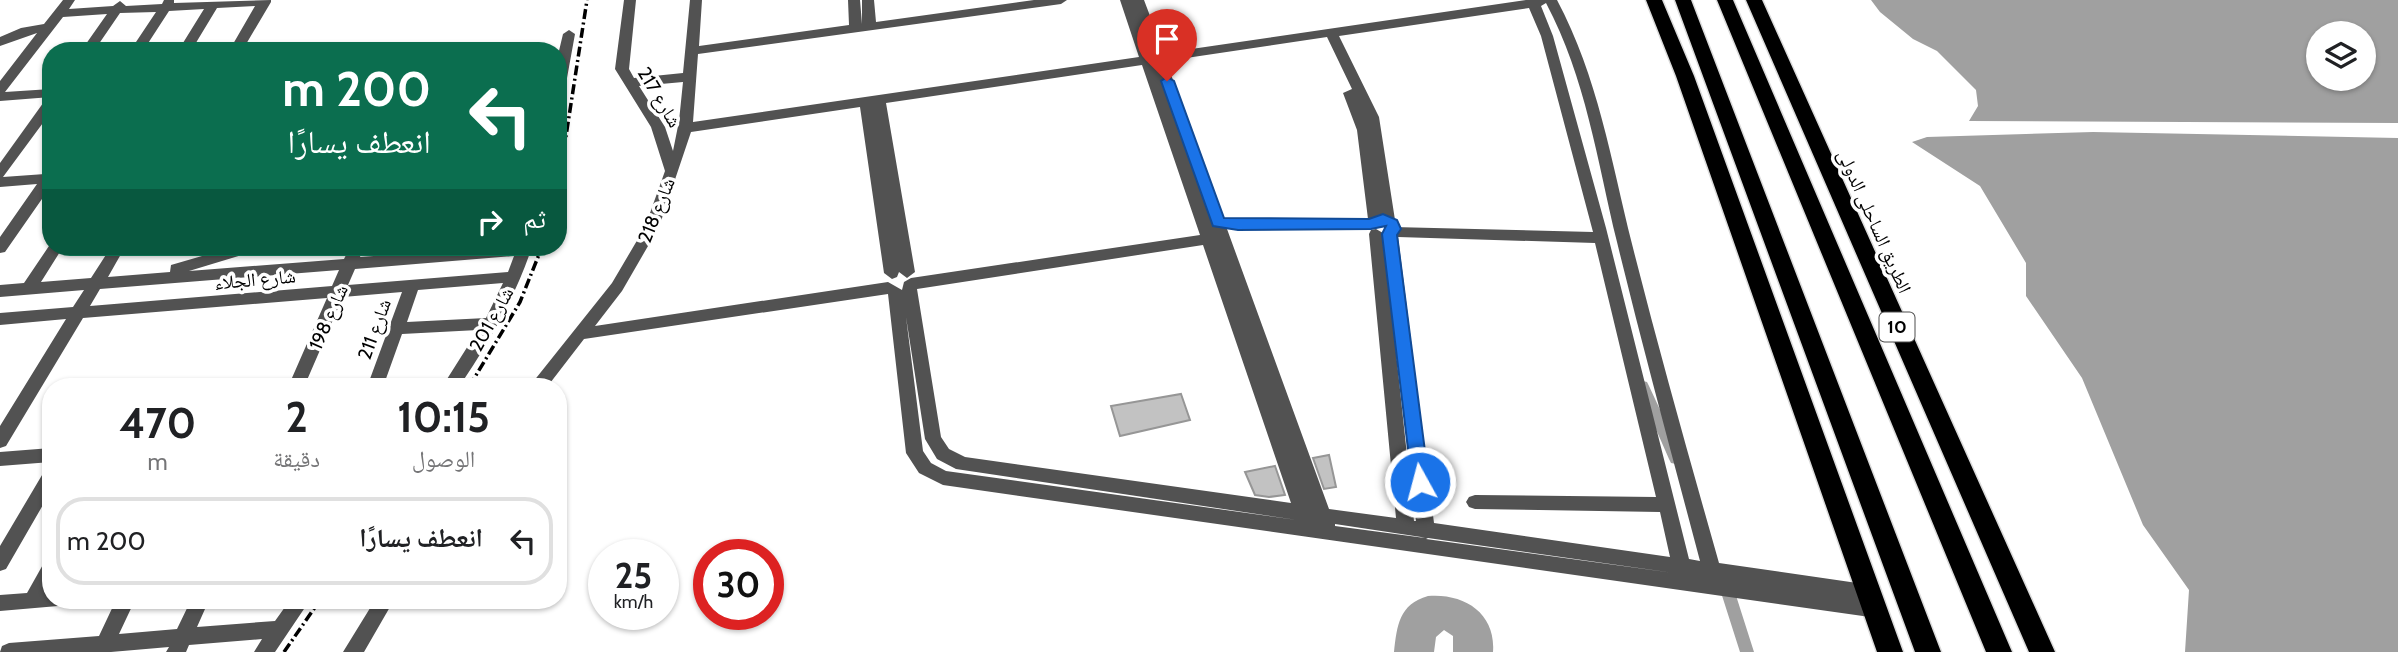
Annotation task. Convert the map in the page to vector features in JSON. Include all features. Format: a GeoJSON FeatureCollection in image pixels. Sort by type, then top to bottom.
{"type":"FeatureCollection","features":[{"type":"Feature","properties":{"kind":"highway"},"geometry":{"type":"LineString","coordinates":[[1654,0],[1685,76],[1890,652]]}},
{"type":"Feature","properties":{"kind":"highway"},"geometry":{"type":"LineString","coordinates":[[1683,0],[1928,652]]}},
{"type":"Feature","properties":{"kind":"highway","name":"10"},"geometry":{"type":"LineString","coordinates":[[1726,0],[1999,652]]}},
{"type":"Feature","properties":{"kind":"highway","name":"الطريق الساحلى الدولى"},"geometry":{"type":"LineString","coordinates":[[1754,0],[2042,652]]}},
{"type":"Feature","properties":{"kind":"street"},"geometry":{"type":"LineString","coordinates":[[2,85],[69,0]]}},
{"type":"Feature","properties":{"kind":"street","name":"شارع 217"},"geometry":{"type":"LineString","coordinates":[[630,0],[622,69],[663,136],[672,171]]}},
{"type":"Feature","properties":{"kind":"street","name":"شارع 218"},"geometry":{"type":"LineString","coordinates":[[544,378],[623,278],[642,247],[672,171],[685,124],[696,0]]}},
{"type":"Feature","properties":{"kind":"street"},"geometry":{"type":"LineString","coordinates":[[854,0],[856,25]]}},
{"type":"Feature","properties":{"kind":"street"},"geometry":{"type":"LineString","coordinates":[[868,0],[870,23]]}},
{"type":"Feature","properties":{"kind":"street"},"geometry":{"type":"LineString","coordinates":[[935,14],[1015,0]]}},
{"type":"Feature","properties":{"kind":"street"},"geometry":{"type":"LineString","coordinates":[[692,47],[1061,0]]}},
{"type":"Feature","properties":{"kind":"street"},"geometry":{"type":"LineString","coordinates":[[1126,0],[1152,55]]}},
{"type":"Feature","properties":{"kind":"street"},"geometry":{"type":"LineString","coordinates":[[1138,0],[1152,55],[1213,231],[1326,525]]}},
{"type":"Feature","properties":{"kind":"street"},"geometry":{"type":"LineString","coordinates":[[685,124],[1507,0]]}},
{"type":"Feature","properties":{"kind":"street"},"geometry":{"type":"LineString","coordinates":[[1152,55],[1551,0],[1569,35],[1594,114],[1622,236],[1714,580]]}},
{"type":"Feature","properties":{"kind":"street"},"geometry":{"type":"LineString","coordinates":[[59,13],[120,5],[265,1]]}},
{"type":"Feature","properties":{"kind":"street"},"geometry":{"type":"LineString","coordinates":[[240,42],[265,1]]}},
{"type":"Feature","properties":{"kind":"street"},"geometry":{"type":"LineString","coordinates":[[190,42],[215,2]]}},
{"type":"Feature","properties":{"kind":"street"},"geometry":{"type":"LineString","coordinates":[[1533,2],[1548,36],[1600,233],[1683,575]]}},
{"type":"Feature","properties":{"kind":"street"},"geometry":{"type":"LineString","coordinates":[[142,42],[168,3]]}},
{"type":"Feature","properties":{"kind":"street"},"geometry":{"type":"LineString","coordinates":[[93,42],[120,5]]}},
{"type":"Feature","properties":{"kind":"street"},"geometry":{"type":"LineString","coordinates":[[0,42],[26,31],[49,27]]}},
{"type":"Feature","properties":{"kind":"street"},"geometry":{"type":"LineString","coordinates":[[1326,33],[1361,118],[1367,143],[1382,227],[1426,531]]}},
{"type":"Feature","properties":{"kind":"street"},"geometry":{"type":"LineString","coordinates":[[567,44],[569,34]]}},
{"type":"Feature","properties":{"kind":"street"},"geometry":{"type":"LineString","coordinates":[[0,66],[19,65]]}},
{"type":"Feature","properties":{"kind":"street"},"geometry":{"type":"LineString","coordinates":[[630,83],[689,77]]}},
{"type":"Feature","properties":{"kind":"street"},"geometry":{"type":"LineString","coordinates":[[826,104],[873,100],[953,85]]}},
{"type":"Feature","properties":{"kind":"street"},"geometry":{"type":"LineString","coordinates":[[0,97],[42,94]]}},
{"type":"Feature","properties":{"kind":"street"},"geometry":{"type":"LineString","coordinates":[[873,100],[900,281],[915,453],[919,461],[933,474],[943,478],[1306,522],[1683,575]]}},
{"type":"Feature","properties":{"kind":"street"},"geometry":{"type":"LineString","coordinates":[[0,173],[42,115]]}},
{"type":"Feature","properties":{"kind":"street"},"geometry":{"type":"LineString","coordinates":[[0,181],[42,178]]}},
{"type":"Feature","properties":{"kind":"street"},"geometry":{"type":"LineString","coordinates":[[0,248],[42,188]]}},
{"type":"Feature","properties":{"kind":"street"},"geometry":{"type":"LineString","coordinates":[[585,328],[1213,231],[1382,227],[1600,233]]}},
{"type":"Feature","properties":{"kind":"street"},"geometry":{"type":"LineString","coordinates":[[1382,227],[1406,528]]}},
{"type":"Feature","properties":{"kind":"street"},"geometry":{"type":"LineString","coordinates":[[29,288],[50,256]]}},
{"type":"Feature","properties":{"kind":"street"},"geometry":{"type":"LineString","coordinates":[[0,441],[113,256]]}},
{"type":"Feature","properties":{"kind":"street"},"geometry":{"type":"LineString","coordinates":[[138,279],[218,256]]}},
{"type":"Feature","properties":{"kind":"street","name":"شارع 198"},"geometry":{"type":"LineString","coordinates":[[300,378],[354,256]]}},
{"type":"Feature","properties":{"kind":"street"},"geometry":{"type":"LineString","coordinates":[[0,291],[432,256]]}},
{"type":"Feature","properties":{"kind":"street","name":"شارع 201"},"geometry":{"type":"LineString","coordinates":[[456,378],[491,324],[514,278],[521,256]]}},
{"type":"Feature","properties":{"kind":"street"},"geometry":{"type":"LineString","coordinates":[[1227,270],[1306,522]]}},
{"type":"Feature","properties":{"kind":"street","name":"شارع الجلاء"},"geometry":{"type":"LineString","coordinates":[[0,319],[514,278]]}},
{"type":"Feature","properties":{"kind":"street","name":"شارع 211"},"geometry":{"type":"LineString","coordinates":[[378,378],[412,285]]}},
{"type":"Feature","properties":{"kind":"street"},"geometry":{"type":"LineString","coordinates":[[397,328],[491,324]]}},
{"type":"Feature","properties":{"kind":"street"},"geometry":{"type":"LineString","coordinates":[[0,459],[42,456]]}},
{"type":"Feature","properties":{"kind":"street"},"geometry":{"type":"LineString","coordinates":[[0,563],[42,501]]}},
{"type":"Feature","properties":{"kind":"street"},"geometry":{"type":"LineString","coordinates":[[1475,502],[1667,505]]}},
{"type":"Feature","properties":{"kind":"street"},"geometry":{"type":"LineString","coordinates":[[1326,525],[1406,528],[1714,580],[1874,602]]}},
{"type":"Feature","properties":{"kind":"street"},"geometry":{"type":"LineString","coordinates":[[0,603],[41,601]]}},
{"type":"Feature","properties":{"kind":"street"},"geometry":{"type":"LineString","coordinates":[[103,648],[122,609]]}},
{"type":"Feature","properties":{"kind":"street"},"geometry":{"type":"LineString","coordinates":[[179,645],[196,609]]}},
{"type":"Feature","properties":{"kind":"street"},"geometry":{"type":"LineString","coordinates":[[264,652],[294,609]]}},
{"type":"Feature","properties":{"kind":"street"},"geometry":{"type":"LineString","coordinates":[[353,652],[379,609]]}},
{"type":"Feature","properties":{"kind":"street"},"geometry":{"type":"LineString","coordinates":[[20,652],[179,645],[280,629]]}},
{"type":"Feature","properties":{"kind":"shaded area"},"geometry":{"type":"Polygon","coordinates":[[[1871,0],[2398,0],[2398,123],[1969,121],[1978,106],[1976,90],[1937,51],[1913,39],[1880,12],[1871,0]]]}},
{"type":"Feature","properties":{"kind":"shaded area"},"geometry":{"type":"Polygon","coordinates":[[[2093,132],[2398,138],[2398,652],[2185,652],[2189,590],[2143,525],[2082,378],[2026,296],[2026,263],[1980,186],[1912,142],[1927,137],[2093,132]]]}},
{"type":"Feature","properties":{"kind":"shaded area"},"geometry":{"type":"Polygon","coordinates":[[[1428,596],[1454,598],[1475,608],[1489,626],[1493,638],[1493,652],[1453,652],[1453,636],[1444,630],[1436,637],[1434,652],[1394,652],[1398,625],[1405,610],[1428,596]]]}},
{"type":"Feature","properties":{"kind":"building"},"geometry":{"type":"Polygon","coordinates":[[[1181,394],[1190,420],[1120,436],[1111,406],[1181,394]]]}},
{"type":"Feature","properties":{"kind":"building"},"geometry":{"type":"Polygon","coordinates":[[[1329,455],[1336,487],[1324,489],[1313,458],[1329,455]]]}},
{"type":"Feature","properties":{"kind":"building"},"geometry":{"type":"Polygon","coordinates":[[[1275,466],[1285,495],[1255,495],[1245,472],[1275,466]]]}},
{"type":"Feature","properties":{"kind":"waterway"},"geometry":{"type":"LineString","coordinates":[[1643,386],[1676,459]]}},
{"type":"Feature","properties":{"kind":"waterway"},"geometry":{"type":"LineString","coordinates":[[1725,583],[1747,652]]}},
{"type":"Feature","properties":{"kind":"railway"},"geometry":{"type":"LineString","coordinates":[[567,130],[587,0]]}},
{"type":"Feature","properties":{"kind":"railway"},"geometry":{"type":"LineString","coordinates":[[474,378],[520,302],[538,256]]}},
{"type":"Feature","properties":{"kind":"railway"},"geometry":{"type":"LineString","coordinates":[[284,652],[314,609]]}},
{"type":"Feature","properties":{"kind":"route"},"geometry":{"type":"LineString","coordinates":[[1167,81],[1218,223],[1371,224],[1375,220],[1383,219],[1394,226],[1390,234],[1420,482]]}}]}
